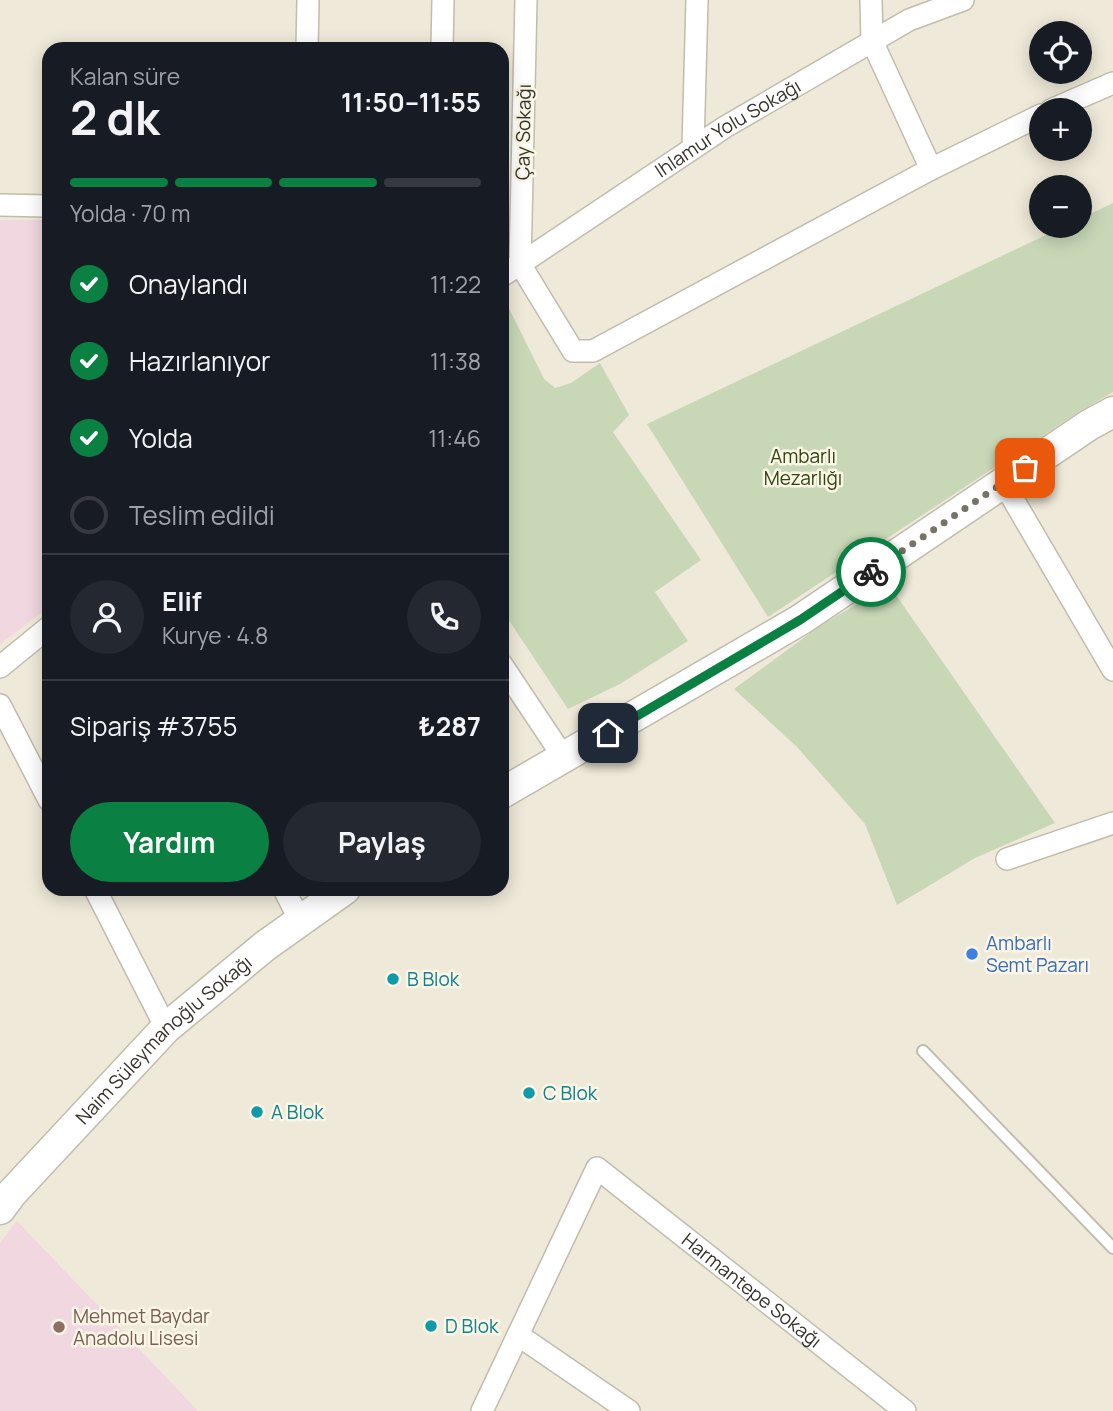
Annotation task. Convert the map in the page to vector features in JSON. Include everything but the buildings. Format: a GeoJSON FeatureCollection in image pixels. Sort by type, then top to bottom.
{"type":"FeatureCollection","features":[{"type":"Feature","properties":{"kind":"main road"},"geometry":{"type":"LineString","coordinates":[[509,789],[800,620],[1003,482],[1113,412]]}},
{"type":"Feature","properties":{"kind":"main road","name":"Naim Süleymanoğlu Sokağı"},"geometry":{"type":"LineString","coordinates":[[0,1209],[166,1028],[265,946],[335,896]]}},
{"type":"Feature","properties":{"kind":"street"},"geometry":{"type":"LineString","coordinates":[[307,0],[307,42]]}},
{"type":"Feature","properties":{"kind":"street"},"geometry":{"type":"LineString","coordinates":[[442,42],[443,0]]}},
{"type":"Feature","properties":{"kind":"street","name":"Çay Sokağı"},"geometry":{"type":"LineString","coordinates":[[511,270],[526,0]]}},
{"type":"Feature","properties":{"kind":"street"},"geometry":{"type":"LineString","coordinates":[[694,147],[697,0]]}},
{"type":"Feature","properties":{"kind":"street"},"geometry":{"type":"LineString","coordinates":[[871,0],[872,41],[931,169]]}},
{"type":"Feature","properties":{"kind":"street","name":"Ihlamur Yolu Sokağı"},"geometry":{"type":"LineString","coordinates":[[511,270],[694,147],[909,20],[963,0]]}},
{"type":"Feature","properties":{"kind":"street"},"geometry":{"type":"LineString","coordinates":[[1079,98],[1113,83]]}},
{"type":"Feature","properties":{"kind":"street"},"geometry":{"type":"LineString","coordinates":[[511,270],[573,351],[593,351],[931,169],[1029,121]]}},
{"type":"Feature","properties":{"kind":"street"},"geometry":{"type":"LineString","coordinates":[[0,205],[42,206]]}},
{"type":"Feature","properties":{"kind":"street"},"geometry":{"type":"LineString","coordinates":[[1003,482],[1113,670]]}},
{"type":"Feature","properties":{"kind":"street"},"geometry":{"type":"LineString","coordinates":[[0,667],[42,633]]}},
{"type":"Feature","properties":{"kind":"street"},"geometry":{"type":"LineString","coordinates":[[509,676],[564,758]]}},
{"type":"Feature","properties":{"kind":"street"},"geometry":{"type":"LineString","coordinates":[[0,705],[42,786]]}},
{"type":"Feature","properties":{"kind":"street"},"geometry":{"type":"LineString","coordinates":[[1007,859],[1113,823]]}},
{"type":"Feature","properties":{"kind":"street"},"geometry":{"type":"LineString","coordinates":[[99,896],[166,1028]]}},
{"type":"Feature","properties":{"kind":"street"},"geometry":{"type":"LineString","coordinates":[[288,896],[300,921]]}},
{"type":"Feature","properties":{"kind":"street","name":"Harmantepe Sokağı"},"geometry":{"type":"LineString","coordinates":[[518,1335],[597,1168],[905,1411]]}},
{"type":"Feature","properties":{"kind":"street"},"geometry":{"type":"LineString","coordinates":[[482,1411],[518,1335],[629,1411]]}},
{"type":"Feature","properties":{"kind":"lane"},"geometry":{"type":"LineString","coordinates":[[923,1051],[1113,1248]]}},
{"type":"Feature","properties":{"kind":"shaded area"},"geometry":{"type":"Polygon","coordinates":[[[0,220],[42,220],[42,612],[0,644],[0,220]]]}},
{"type":"Feature","properties":{"kind":"shaded area","name":"Mehmet Baydar Anadolu Lisesi"},"geometry":{"type":"Polygon","coordinates":[[[17,1221],[198,1411],[0,1411],[0,1243],[17,1221]]]}},
{"type":"Feature","properties":{"kind":"green space","name":"Ambarlı Mezarlığı"},"geometry":{"type":"Polygon","coordinates":[[[1113,203],[1113,392],[768,617],[647,424],[1040,238],[1092,238],[1092,213],[1113,203]]]}},
{"type":"Feature","properties":{"kind":"green space"},"geometry":{"type":"Polygon","coordinates":[[[509,308],[544,379],[555,388],[571,383],[600,363],[629,415],[613,432],[701,560],[655,592],[688,641],[620,684],[568,709],[509,620],[509,308]]]}},
{"type":"Feature","properties":{"kind":"green space"},"geometry":{"type":"Polygon","coordinates":[[[889,585],[1055,823],[975,858],[897,905],[865,824],[797,747],[734,689],[820,626],[889,585]]]}},
{"type":"Feature","properties":{"kind":"way so far"},"geometry":{"type":"LineString","coordinates":[[871,572],[1025,468]]}},
{"type":"Feature","properties":{"kind":"place","name":"Ambarlı Semt Pazarı"},"geometry":{"type":"Point","coordinates":[972,954]}},
{"type":"Feature","properties":{"kind":"place","name":"B Blok"},"geometry":{"type":"Point","coordinates":[393,979]}},
{"type":"Feature","properties":{"kind":"place","name":"C Blok"},"geometry":{"type":"Point","coordinates":[529,1093]}},
{"type":"Feature","properties":{"kind":"place","name":"A Blok"},"geometry":{"type":"Point","coordinates":[257,1112]}},
{"type":"Feature","properties":{"kind":"place","name":"D Blok"},"geometry":{"type":"Point","coordinates":[431,1326]}},
{"type":"Feature","properties":{"kind":"place","name":"Mehmet Baydar Anadolu Lisesi"},"geometry":{"type":"Point","coordinates":[59,1327]}},
{"type":"Feature","properties":{"kind":"route"},"geometry":{"type":"LineString","coordinates":[[608,733],[800,620],[871,572]]}}]}
